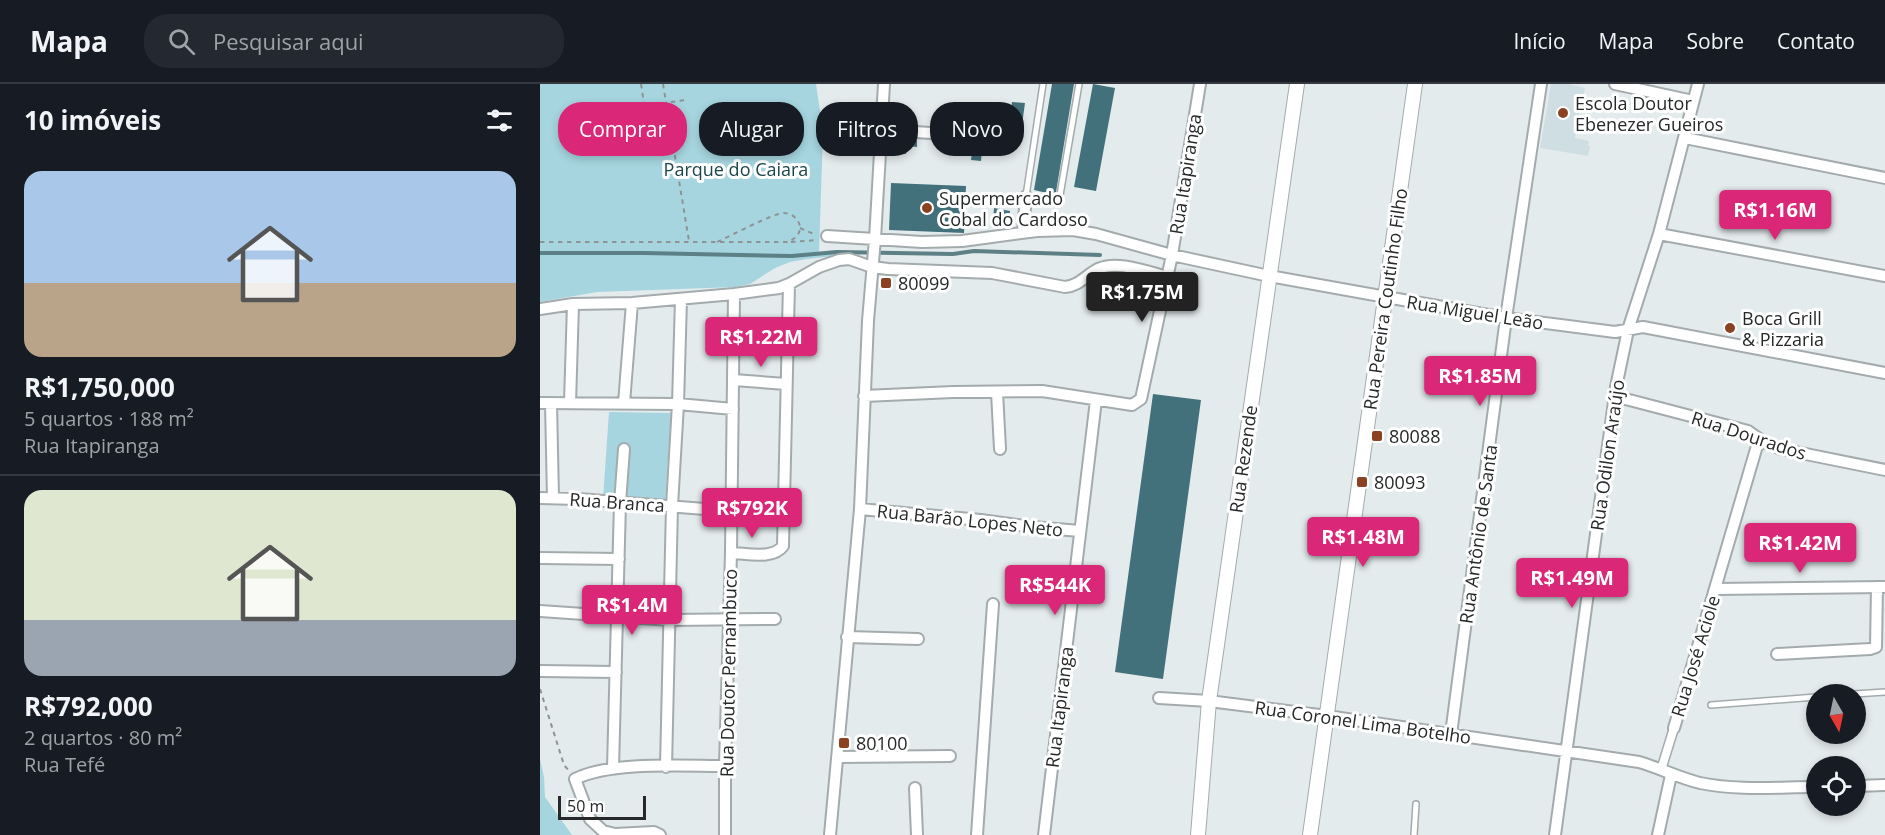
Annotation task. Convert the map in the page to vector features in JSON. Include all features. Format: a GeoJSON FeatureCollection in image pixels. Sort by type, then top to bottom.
{"type":"FeatureCollection","features":[{"type":"Feature","properties":{"kind":"street"},"geometry":{"type":"LineString","coordinates":[[883,102],[884,84]]}},
{"type":"Feature","properties":{"kind":"street","name":"Rua Itapiranga"},"geometry":{"type":"LineString","coordinates":[[1044,835],[1096,400],[1132,405],[1141,399],[1168,277],[1200,84]]}},
{"type":"Feature","properties":{"kind":"street","name":"Rua Rezende"},"geometry":{"type":"LineString","coordinates":[[1198,835],[1209,700],[1297,84]]}},
{"type":"Feature","properties":{"kind":"street","name":"Rua Pereira Coutinho Filho"},"geometry":{"type":"LineString","coordinates":[[1311,835],[1416,84]]}},
{"type":"Feature","properties":{"kind":"street","name":"Rua Antônio de Santa"},"geometry":{"type":"LineString","coordinates":[[1451,734],[1506,318],[1540,84]]}},
{"type":"Feature","properties":{"kind":"street"},"geometry":{"type":"LineString","coordinates":[[1615,84],[1693,101]]}},
{"type":"Feature","properties":{"kind":"street","name":"Rua Odilon Araújo"},"geometry":{"type":"LineString","coordinates":[[1555,835],[1614,396],[1628,330],[1659,234],[1698,84]]}},
{"type":"Feature","properties":{"kind":"street"},"geometry":{"type":"LineString","coordinates":[[1685,138],[1885,178]]}},
{"type":"Feature","properties":{"kind":"street"},"geometry":{"type":"LineString","coordinates":[[830,835],[860,509],[864,396],[880,156]]}},
{"type":"Feature","properties":{"kind":"street"},"geometry":{"type":"LineString","coordinates":[[1023,232],[1026,196]]}},
{"type":"Feature","properties":{"kind":"street","name":"Rua Miguel Leão"},"geometry":{"type":"LineString","coordinates":[[827,236],[875,242],[922,242],[962,241],[1023,232],[1073,230],[1269,276],[1386,297],[1506,318],[1615,332],[1643,327],[1885,373]]}},
{"type":"Feature","properties":{"kind":"street"},"geometry":{"type":"LineString","coordinates":[[1659,234],[1885,276]]}},
{"type":"Feature","properties":{"kind":"street"},"geometry":{"type":"LineString","coordinates":[[540,309],[573,304],[681,299],[779,288],[819,267],[839,260],[872,265],[992,273],[1065,287],[1075,285],[1098,269],[1110,266],[1168,277]]}},
{"type":"Feature","properties":{"kind":"street"},"geometry":{"type":"LineString","coordinates":[[731,553],[772,554],[783,546],[789,284]]}},
{"type":"Feature","properties":{"kind":"street","name":"Rua Doutor Pernambuco"},"geometry":{"type":"LineString","coordinates":[[725,835],[734,294]]}},
{"type":"Feature","properties":{"kind":"street"},"geometry":{"type":"LineString","coordinates":[[666,766],[672,506],[681,299]]}},
{"type":"Feature","properties":{"kind":"street"},"geometry":{"type":"LineString","coordinates":[[624,403],[632,303]]}},
{"type":"Feature","properties":{"kind":"street"},"geometry":{"type":"LineString","coordinates":[[570,403],[573,304]]}},
{"type":"Feature","properties":{"kind":"street"},"geometry":{"type":"LineString","coordinates":[[734,380],[786,384]]}},
{"type":"Feature","properties":{"kind":"street"},"geometry":{"type":"LineString","coordinates":[[864,396],[1042,391],[1096,400]]}},
{"type":"Feature","properties":{"kind":"street"},"geometry":{"type":"LineString","coordinates":[[997,392],[1000,449]]}},
{"type":"Feature","properties":{"kind":"street","name":"Rua Dourados"},"geometry":{"type":"LineString","coordinates":[[1614,396],[1748,430],[1760,439],[1781,449],[1885,470]]}},
{"type":"Feature","properties":{"kind":"street"},"geometry":{"type":"LineString","coordinates":[[554,498],[545,403],[678,404],[733,409]]}},
{"type":"Feature","properties":{"kind":"street","name":"Rua José Aciole"},"geometry":{"type":"LineString","coordinates":[[1658,835],[1674,728],[1760,439]]}},
{"type":"Feature","properties":{"kind":"street"},"geometry":{"type":"LineString","coordinates":[[613,768],[620,503],[624,449]]}},
{"type":"Feature","properties":{"kind":"street","name":"Rua Branca"},"geometry":{"type":"LineString","coordinates":[[540,498],[730,511]]}},
{"type":"Feature","properties":{"kind":"street","name":"Rua Barão Lopes Neto"},"geometry":{"type":"LineString","coordinates":[[860,509],[1080,531]]}},
{"type":"Feature","properties":{"kind":"street"},"geometry":{"type":"LineString","coordinates":[[540,558],[619,560]]}},
{"type":"Feature","properties":{"kind":"street"},"geometry":{"type":"LineString","coordinates":[[1715,589],[1881,587],[1876,646],[1870,649],[1777,654]]}},
{"type":"Feature","properties":{"kind":"street"},"geometry":{"type":"LineString","coordinates":[[977,835],[993,604]]}},
{"type":"Feature","properties":{"kind":"street"},"geometry":{"type":"LineString","coordinates":[[540,611],[670,620],[775,620]]}},
{"type":"Feature","properties":{"kind":"street"},"geometry":{"type":"LineString","coordinates":[[847,637],[918,639]]}},
{"type":"Feature","properties":{"kind":"street"},"geometry":{"type":"LineString","coordinates":[[540,671],[616,672]]}},
{"type":"Feature","properties":{"kind":"street","name":"Rua Coronel Lima Botelho"},"geometry":{"type":"LineString","coordinates":[[1159,698],[1209,700],[1639,762],[1700,783],[1721,786],[1806,787]]}},
{"type":"Feature","properties":{"kind":"street"},"geometry":{"type":"LineString","coordinates":[[837,757],[950,756]]}},
{"type":"Feature","properties":{"kind":"street"},"geometry":{"type":"LineString","coordinates":[[660,835],[654,832],[615,834],[603,831],[590,819],[575,779],[613,768],[725,766]]}},
{"type":"Feature","properties":{"kind":"street"},"geometry":{"type":"LineString","coordinates":[[1866,786],[1885,785]]}},
{"type":"Feature","properties":{"kind":"street"},"geometry":{"type":"LineString","coordinates":[[915,788],[917,835]]}},
{"type":"Feature","properties":{"kind":"lane"},"geometry":{"type":"LineString","coordinates":[[1043,84],[1026,196],[1054,199],[1060,195],[1079,84]]}},
{"type":"Feature","properties":{"kind":"lane"},"geometry":{"type":"LineString","coordinates":[[1866,693],[1885,692]]}},
{"type":"Feature","properties":{"kind":"lane"},"geometry":{"type":"LineString","coordinates":[[1711,705],[1806,698]]}},
{"type":"Feature","properties":{"kind":"lane"},"geometry":{"type":"LineString","coordinates":[[1414,835],[1416,804]]}},
{"type":"Feature","properties":{"kind":"path"},"geometry":{"type":"LineString","coordinates":[[641,84],[643,102]]}},
{"type":"Feature","properties":{"kind":"path"},"geometry":{"type":"LineString","coordinates":[[663,84],[667,102],[685,100]]}},
{"type":"Feature","properties":{"kind":"path"},"geometry":{"type":"LineString","coordinates":[[676,156],[689,242]]}},
{"type":"Feature","properties":{"kind":"path"},"geometry":{"type":"LineString","coordinates":[[717,242],[777,214],[785,213],[796,218],[800,228],[796,238],[789,242]]}},
{"type":"Feature","properties":{"kind":"path"},"geometry":{"type":"LineString","coordinates":[[540,242],[818,240],[818,236],[800,228]]}},
{"type":"Feature","properties":{"kind":"path"},"geometry":{"type":"LineString","coordinates":[[540,689],[564,765],[575,779]]}},
{"type":"Feature","properties":{"kind":"shaded area","name":"Escola Doutor Ebenezer Gueiros"},"geometry":{"type":"Polygon","coordinates":[[[1551,84],[1569,84],[1585,88],[1575,138],[1589,141],[1588,156],[1540,148],[1551,84]]]}},
{"type":"Feature","properties":{"kind":"green space","name":"Parque do Caiara"},"geometry":{"type":"Polygon","coordinates":[[[540,84],[816,84],[819,102],[816,102],[816,156],[822,156],[819,254],[861,253],[790,262],[775,268],[750,284],[735,287],[597,292],[540,302],[540,84]]]}},
{"type":"Feature","properties":{"kind":"green space"},"geometry":{"type":"Polygon","coordinates":[[[609,412],[671,413],[665,505],[603,499],[609,412]]]}},
{"type":"Feature","properties":{"kind":"green space"},"geometry":{"type":"Polygon","coordinates":[[[540,759],[545,797],[572,835],[540,835],[540,759]]]}},
{"type":"Feature","properties":{"kind":"building"},"geometry":{"type":"Polygon","coordinates":[[[1052,84],[1074,84],[1056,192],[1051,194],[1034,190],[1052,84]]]}},
{"type":"Feature","properties":{"kind":"building"},"geometry":{"type":"Polygon","coordinates":[[[1093,84],[1115,88],[1096,191],[1074,187],[1093,84]]]}},
{"type":"Feature","properties":{"kind":"building"},"geometry":{"type":"Polygon","coordinates":[[[972,156],[981,156],[981,161],[971,160],[972,156]]]}},
{"type":"Feature","properties":{"kind":"building","name":"Supermercado Cobal do Cardoso"},"geometry":{"type":"Polygon","coordinates":[[[891,183],[966,186],[964,233],[889,230],[891,183]]]}},
{"type":"Feature","properties":{"kind":"building"},"geometry":{"type":"Polygon","coordinates":[[[994,208],[1010,211],[1009,223],[993,222],[994,208]]]}},
{"type":"Feature","properties":{"kind":"building"},"geometry":{"type":"Polygon","coordinates":[[[1153,394],[1201,400],[1163,679],[1115,672],[1153,394]]]}},
{"type":"Feature","properties":{"kind":"waterway"},"geometry":{"type":"LineString","coordinates":[[540,253],[792,256],[837,252],[953,254],[974,251],[1100,255]]}},
{"type":"Feature","properties":{"kind":"place","name":"Escola Doutor Ebenezer Gueiros"},"geometry":{"type":"Point","coordinates":[1563,113]}},
{"type":"Feature","properties":{"kind":"place","name":"Supermercado Cobal do Cardoso"},"geometry":{"type":"Point","coordinates":[927,208]}},
{"type":"Feature","properties":{"kind":"place","name":"80099"},"geometry":{"type":"Point","coordinates":[886,283]}},
{"type":"Feature","properties":{"kind":"place","name":"Boca Grill & Pizzaria"},"geometry":{"type":"Point","coordinates":[1730,328]}},
{"type":"Feature","properties":{"kind":"place","name":"80088"},"geometry":{"type":"Point","coordinates":[1377,436]}},
{"type":"Feature","properties":{"kind":"place","name":"80093"},"geometry":{"type":"Point","coordinates":[1362,482]}},
{"type":"Feature","properties":{"kind":"place","name":"80100"},"geometry":{"type":"Point","coordinates":[844,743]}}]}
